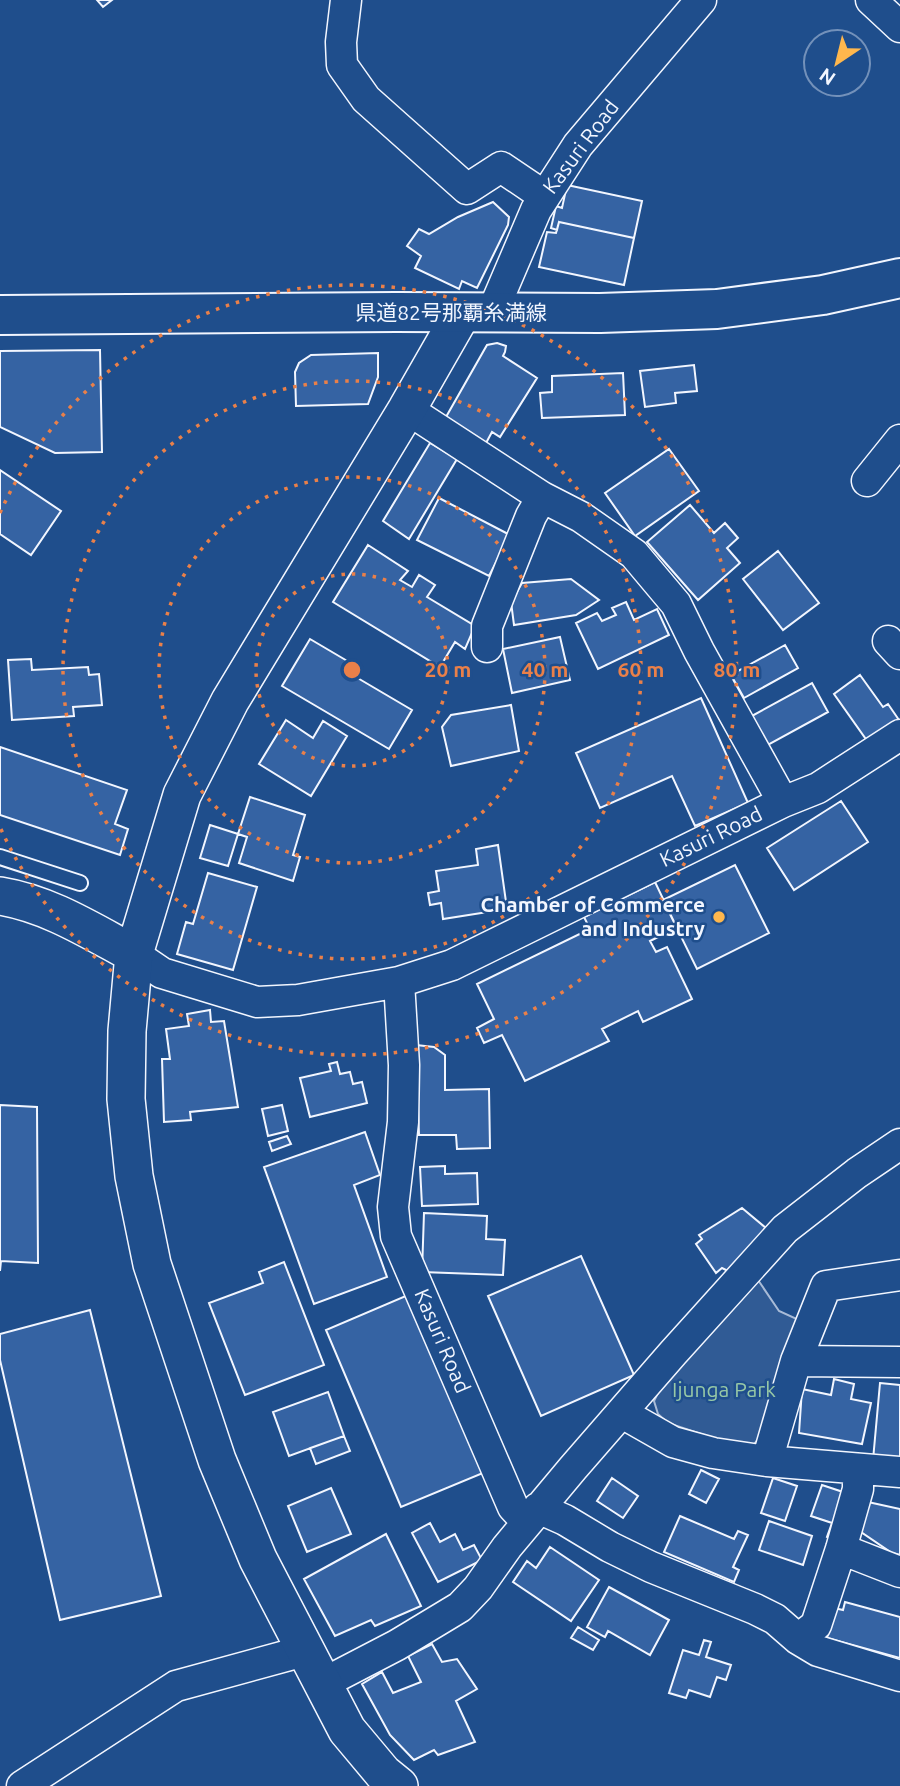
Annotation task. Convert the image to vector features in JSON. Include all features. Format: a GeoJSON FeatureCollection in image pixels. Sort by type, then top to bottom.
{"type":"FeatureCollection","features":[{"type":"Feature","properties":{"kind":"main road","name":"県道82号那覇糸満線"},"geometry":{"type":"LineString","coordinates":[[0,315],[600,313],[717,309],[823,295],[900,278]]}},
{"type":"Feature","properties":{"kind":"street"},"geometry":{"type":"LineString","coordinates":[[346,0],[341,42],[342,65],[366,99],[467,189],[501,167],[544,196]]}},
{"type":"Feature","properties":{"kind":"street","name":"Kasuri Road"},"geometry":{"type":"LineString","coordinates":[[477,313],[544,196],[578,145],[701,0]]}},
{"type":"Feature","properties":{"kind":"street"},"geometry":{"type":"LineString","coordinates":[[871,0],[900,27]]}},
{"type":"Feature","properties":{"kind":"street"},"geometry":{"type":"LineString","coordinates":[[399,1786],[383,1773],[347,1730],[258,1559],[218,1460],[152,1264],[134,1176],[126,1099],[127,1031],[134,954],[181,794],[230,701],[407,409],[477,313]]}},
{"type":"Feature","properties":{"kind":"street","name":"Kasuri Road"},"geometry":{"type":"LineString","coordinates":[[134,954],[162,973],[257,1002],[298,1000],[399,982],[452,965],[783,802],[699,651],[676,604],[634,554],[581,517],[542,497],[407,409]]}},
{"type":"Feature","properties":{"kind":"street"},"geometry":{"type":"LineString","coordinates":[[867,481],[900,440]]}},
{"type":"Feature","properties":{"kind":"street"},"geometry":{"type":"LineString","coordinates":[[487,647],[487,626],[531,516],[542,497]]}},
{"type":"Feature","properties":{"kind":"street"},"geometry":{"type":"LineString","coordinates":[[783,802],[818,788],[900,735]]}},
{"type":"Feature","properties":{"kind":"street"},"geometry":{"type":"LineString","coordinates":[[0,896],[53,911],[134,954]]}},
{"type":"Feature","properties":{"kind":"street","name":"Kasuri Road"},"geometry":{"type":"LineString","coordinates":[[399,982],[404,1065],[403,1122],[393,1207],[396,1236],[513,1507],[532,1515]]}},
{"type":"Feature","properties":{"kind":"street"},"geometry":{"type":"LineString","coordinates":[[322,1684],[397,1645],[460,1607],[478,1588],[532,1515],[785,1229],[857,1173],[900,1144]]}},
{"type":"Feature","properties":{"kind":"street"},"geometry":{"type":"LineString","coordinates":[[766,1461],[796,1361],[826,1286],[900,1275]]}},
{"type":"Feature","properties":{"kind":"street"},"geometry":{"type":"LineString","coordinates":[[796,1361],[900,1362]]}},
{"type":"Feature","properties":{"kind":"street"},"geometry":{"type":"LineString","coordinates":[[622,1413],[673,1442],[713,1453],[766,1461],[900,1472]]}},
{"type":"Feature","properties":{"kind":"street"},"geometry":{"type":"LineString","coordinates":[[798,1639],[816,1625],[858,1489],[858,1468]]}},
{"type":"Feature","properties":{"kind":"street"},"geometry":{"type":"LineString","coordinates":[[532,1515],[565,1520],[610,1548],[755,1609],[775,1619],[798,1639],[818,1651],[900,1676]]}},
{"type":"Feature","properties":{"kind":"street"},"geometry":{"type":"LineString","coordinates":[[841,1549],[900,1572]]}},
{"type":"Feature","properties":{"kind":"street"},"geometry":{"type":"LineString","coordinates":[[22,1786],[176,1686],[304,1651]]}},
{"type":"Feature","properties":{"kind":"lane"},"geometry":{"type":"LineString","coordinates":[[0,857],[80,883]]}},
{"type":"Feature","properties":{"kind":"green space","name":"Ijunga Park"},"geometry":{"type":"Polygon","coordinates":[[[756,1277],[779,1311],[799,1320],[760,1437],[751,1448],[737,1446],[668,1423],[658,1414],[654,1401],[661,1387],[756,1277]]]}},
{"type":"Feature","properties":{"kind":"building"},"geometry":{"type":"Polygon","coordinates":[[[97,0],[112,0],[103,7],[97,0]]]}},
{"type":"Feature","properties":{"kind":"building"},"geometry":{"type":"Polygon","coordinates":[[[567,185],[642,201],[634,238],[559,222],[557,230],[551,228],[556,206],[562,208],[567,185]]]}},
{"type":"Feature","properties":{"kind":"building"},"geometry":{"type":"Polygon","coordinates":[[[493,202],[509,217],[508,225],[477,288],[462,281],[459,289],[415,268],[421,256],[407,246],[419,229],[429,234],[458,217],[493,202]]]}},
{"type":"Feature","properties":{"kind":"building"},"geometry":{"type":"Polygon","coordinates":[[[559,222],[634,238],[624,285],[539,267],[547,232],[556,233],[559,222]]]}},
{"type":"Feature","properties":{"kind":"building"},"geometry":{"type":"Polygon","coordinates":[[[497,343],[506,346],[503,356],[537,378],[500,437],[492,432],[486,443],[446,417],[487,345],[497,343]]]}},
{"type":"Feature","properties":{"kind":"building"},"geometry":{"type":"Polygon","coordinates":[[[100,350],[102,452],[55,453],[0,427],[0,351],[100,350]]]}},
{"type":"Feature","properties":{"kind":"building"},"geometry":{"type":"Polygon","coordinates":[[[378,353],[378,377],[368,404],[296,406],[295,372],[299,363],[311,355],[378,353]]]}},
{"type":"Feature","properties":{"kind":"building"},"geometry":{"type":"Polygon","coordinates":[[[694,365],[697,391],[675,393],[676,403],[645,407],[640,371],[694,365]]]}},
{"type":"Feature","properties":{"kind":"building"},"geometry":{"type":"Polygon","coordinates":[[[623,373],[625,415],[542,418],[540,393],[552,392],[552,376],[623,373]]]}},
{"type":"Feature","properties":{"kind":"building"},"geometry":{"type":"Polygon","coordinates":[[[430,443],[457,459],[409,539],[383,521],[430,443]]]}},
{"type":"Feature","properties":{"kind":"building"},"geometry":{"type":"Polygon","coordinates":[[[669,449],[699,491],[635,536],[605,493],[669,449]]]}},
{"type":"Feature","properties":{"kind":"building"},"geometry":{"type":"Polygon","coordinates":[[[0,470],[61,511],[31,555],[0,534],[0,470]]]}},
{"type":"Feature","properties":{"kind":"building"},"geometry":{"type":"Polygon","coordinates":[[[439,498],[510,535],[489,576],[417,540],[439,498]]]}},
{"type":"Feature","properties":{"kind":"building"},"geometry":{"type":"Polygon","coordinates":[[[690,505],[714,533],[725,523],[738,538],[727,548],[740,563],[698,600],[647,542],[690,505]]]}},
{"type":"Feature","properties":{"kind":"building"},"geometry":{"type":"Polygon","coordinates":[[[368,545],[408,571],[400,580],[412,587],[419,575],[435,585],[427,597],[475,626],[465,649],[455,642],[440,667],[333,602],[368,545]]]}},
{"type":"Feature","properties":{"kind":"building"},"geometry":{"type":"Polygon","coordinates":[[[778,551],[819,603],[783,630],[743,579],[778,551]]]}},
{"type":"Feature","properties":{"kind":"building"},"geometry":{"type":"Polygon","coordinates":[[[571,579],[599,600],[576,615],[514,625],[511,602],[522,583],[571,579]]]}},
{"type":"Feature","properties":{"kind":"building"},"geometry":{"type":"Polygon","coordinates":[[[626,602],[634,620],[657,609],[669,635],[598,669],[576,623],[597,613],[602,621],[616,615],[612,608],[626,602]]]}},
{"type":"Feature","properties":{"kind":"building"},"geometry":{"type":"Polygon","coordinates":[[[560,637],[570,680],[512,693],[503,649],[560,637]]]}},
{"type":"Feature","properties":{"kind":"building"},"geometry":{"type":"Polygon","coordinates":[[[310,639],[349,662],[344,670],[412,710],[389,749],[282,686],[310,639]]]}},
{"type":"Feature","properties":{"kind":"building"},"geometry":{"type":"Polygon","coordinates":[[[785,645],[798,668],[744,698],[731,675],[785,645]]]}},
{"type":"Feature","properties":{"kind":"building"},"geometry":{"type":"Polygon","coordinates":[[[31,659],[32,670],[88,667],[89,675],[99,674],[102,705],[73,707],[74,716],[12,720],[8,660],[31,659]]]}},
{"type":"Feature","properties":{"kind":"building"},"geometry":{"type":"Polygon","coordinates":[[[860,675],[883,707],[888,704],[899,720],[868,742],[834,694],[860,675]]]}},
{"type":"Feature","properties":{"kind":"building"},"geometry":{"type":"Polygon","coordinates":[[[812,683],[828,712],[766,746],[750,717],[812,683]]]}},
{"type":"Feature","properties":{"kind":"building"},"geometry":{"type":"Polygon","coordinates":[[[701,698],[748,803],[695,826],[672,776],[600,808],[576,753],[701,698]]]}},
{"type":"Feature","properties":{"kind":"building"},"geometry":{"type":"Polygon","coordinates":[[[511,705],[519,751],[451,766],[442,727],[451,715],[511,705]]]}},
{"type":"Feature","properties":{"kind":"building"},"geometry":{"type":"Polygon","coordinates":[[[286,720],[313,738],[323,721],[347,736],[311,796],[259,764],[286,720]]]}},
{"type":"Feature","properties":{"kind":"building"},"geometry":{"type":"Polygon","coordinates":[[[0,747],[127,790],[115,824],[128,829],[120,855],[0,815],[0,747]]]}},
{"type":"Feature","properties":{"kind":"building"},"geometry":{"type":"Polygon","coordinates":[[[250,797],[305,815],[293,855],[300,857],[293,881],[239,863],[247,837],[238,834],[250,797]]]}},
{"type":"Feature","properties":{"kind":"building"},"geometry":{"type":"Polygon","coordinates":[[[841,801],[868,842],[794,890],[767,848],[841,801]]]}},
{"type":"Feature","properties":{"kind":"building"},"geometry":{"type":"Polygon","coordinates":[[[210,825],[238,834],[228,866],[200,858],[210,825]]]}},
{"type":"Feature","properties":{"kind":"building"},"geometry":{"type":"Polygon","coordinates":[[[498,845],[507,909],[443,919],[441,903],[430,905],[428,893],[439,891],[436,871],[478,865],[476,849],[498,845]]]}},
{"type":"Feature","properties":{"kind":"building"},"geometry":{"type":"Polygon","coordinates":[[[735,865],[769,933],[697,969],[663,900],[735,865]]]}},
{"type":"Feature","properties":{"kind":"building"},"geometry":{"type":"Polygon","coordinates":[[[208,873],[257,887],[233,970],[177,954],[186,922],[193,924],[208,873]]]}},
{"type":"Feature","properties":{"kind":"building"},"geometry":{"type":"Polygon","coordinates":[[[655,882],[677,928],[650,941],[656,952],[667,947],[692,999],[643,1022],[638,1011],[602,1029],[609,1041],[525,1081],[502,1035],[484,1043],[477,1028],[494,1019],[477,984],[590,929],[584,917],[655,882]]]}},
{"type":"Feature","properties":{"kind":"building"},"geometry":{"type":"Polygon","coordinates":[[[210,1010],[211,1022],[224,1021],[238,1107],[190,1112],[191,1120],[164,1122],[162,1059],[170,1059],[166,1029],[189,1026],[187,1014],[210,1010]]]}},
{"type":"Feature","properties":{"kind":"building"},"geometry":{"type":"Polygon","coordinates":[[[416,1045],[434,1047],[445,1055],[445,1090],[489,1089],[490,1148],[457,1149],[456,1135],[419,1135],[416,1045]]]}},
{"type":"Feature","properties":{"kind":"building"},"geometry":{"type":"Polygon","coordinates":[[[337,1062],[340,1074],[350,1072],[353,1084],[362,1082],[367,1103],[310,1117],[300,1078],[331,1071],[329,1064],[337,1062]]]}},
{"type":"Feature","properties":{"kind":"building"},"geometry":{"type":"Polygon","coordinates":[[[0,1105],[37,1107],[38,1263],[1,1261],[0,1271],[0,1105]]]}},
{"type":"Feature","properties":{"kind":"building"},"geometry":{"type":"Polygon","coordinates":[[[282,1105],[288,1131],[268,1136],[262,1109],[282,1105]]]}},
{"type":"Feature","properties":{"kind":"building"},"geometry":{"type":"Polygon","coordinates":[[[365,1132],[380,1175],[354,1185],[387,1277],[314,1304],[264,1167],[365,1132]]]}},
{"type":"Feature","properties":{"kind":"building"},"geometry":{"type":"Polygon","coordinates":[[[287,1136],[291,1144],[272,1151],[269,1142],[287,1136]]]}},
{"type":"Feature","properties":{"kind":"building"},"geometry":{"type":"Polygon","coordinates":[[[445,1166],[445,1174],[477,1173],[478,1204],[422,1206],[420,1167],[445,1166]]]}},
{"type":"Feature","properties":{"kind":"building"},"geometry":{"type":"Polygon","coordinates":[[[742,1208],[766,1228],[728,1271],[722,1268],[716,1273],[696,1244],[702,1239],[699,1235],[742,1208]]]}},
{"type":"Feature","properties":{"kind":"building"},"geometry":{"type":"Polygon","coordinates":[[[424,1213],[487,1216],[486,1239],[505,1240],[503,1275],[422,1272],[424,1213]]]}},
{"type":"Feature","properties":{"kind":"building"},"geometry":{"type":"Polygon","coordinates":[[[581,1256],[634,1375],[541,1416],[488,1296],[581,1256]]]}},
{"type":"Feature","properties":{"kind":"building"},"geometry":{"type":"Polygon","coordinates":[[[284,1262],[324,1365],[245,1395],[209,1303],[263,1283],[259,1272],[284,1262]]]}},
{"type":"Feature","properties":{"kind":"building"},"geometry":{"type":"Polygon","coordinates":[[[408,1295],[483,1473],[401,1507],[326,1330],[408,1295]]]}},
{"type":"Feature","properties":{"kind":"building"},"geometry":{"type":"Polygon","coordinates":[[[90,1310],[161,1596],[60,1620],[0,1360],[0,1334],[90,1310]]]}},
{"type":"Feature","properties":{"kind":"building"},"geometry":{"type":"Polygon","coordinates":[[[834,1379],[854,1384],[851,1399],[871,1403],[862,1444],[799,1433],[802,1389],[831,1395],[834,1379]]]}},
{"type":"Feature","properties":{"kind":"building"},"geometry":{"type":"Polygon","coordinates":[[[880,1383],[900,1385],[900,1462],[873,1460],[880,1383]]]}},
{"type":"Feature","properties":{"kind":"building"},"geometry":{"type":"Polygon","coordinates":[[[328,1392],[344,1436],[289,1456],[273,1412],[328,1392]]]}},
{"type":"Feature","properties":{"kind":"building"},"geometry":{"type":"Polygon","coordinates":[[[344,1436],[350,1451],[316,1464],[310,1448],[344,1436]]]}},
{"type":"Feature","properties":{"kind":"building"},"geometry":{"type":"Polygon","coordinates":[[[701,1470],[719,1479],[706,1503],[689,1494],[701,1470]]]}},
{"type":"Feature","properties":{"kind":"building"},"geometry":{"type":"Polygon","coordinates":[[[612,1478],[638,1496],[623,1518],[597,1501],[612,1478]]]}},
{"type":"Feature","properties":{"kind":"building"},"geometry":{"type":"Polygon","coordinates":[[[773,1478],[797,1486],[785,1521],[761,1513],[773,1478]]]}},
{"type":"Feature","properties":{"kind":"building"},"geometry":{"type":"Polygon","coordinates":[[[822,1485],[846,1493],[832,1539],[827,1537],[832,1523],[811,1516],[822,1485]]]}},
{"type":"Feature","properties":{"kind":"building"},"geometry":{"type":"Polygon","coordinates":[[[331,1488],[351,1534],[307,1552],[288,1506],[331,1488]]]}},
{"type":"Feature","properties":{"kind":"building"},"geometry":{"type":"Polygon","coordinates":[[[868,1502],[900,1509],[900,1555],[892,1553],[861,1532],[868,1502]]]}},
{"type":"Feature","properties":{"kind":"building"},"geometry":{"type":"Polygon","coordinates":[[[680,1516],[734,1539],[738,1531],[748,1535],[733,1567],[739,1570],[734,1582],[664,1552],[680,1516]]]}},
{"type":"Feature","properties":{"kind":"building"},"geometry":{"type":"Polygon","coordinates":[[[769,1521],[812,1536],[803,1565],[759,1550],[769,1521]]]}},
{"type":"Feature","properties":{"kind":"building"},"geometry":{"type":"Polygon","coordinates":[[[430,1523],[440,1542],[455,1534],[463,1550],[474,1545],[482,1560],[438,1582],[412,1533],[430,1523]]]}},
{"type":"Feature","properties":{"kind":"building"},"geometry":{"type":"Polygon","coordinates":[[[386,1534],[421,1606],[375,1626],[371,1620],[335,1636],[304,1579],[386,1534]]]}},
{"type":"Feature","properties":{"kind":"building"},"geometry":{"type":"Polygon","coordinates":[[[550,1547],[599,1580],[571,1621],[513,1582],[527,1561],[536,1568],[550,1547]]]}},
{"type":"Feature","properties":{"kind":"building"},"geometry":{"type":"Polygon","coordinates":[[[609,1587],[669,1620],[650,1655],[608,1631],[605,1637],[587,1627],[609,1587]]]}},
{"type":"Feature","properties":{"kind":"building"},"geometry":{"type":"Polygon","coordinates":[[[845,1602],[900,1617],[900,1658],[827,1638],[834,1608],[843,1610],[845,1602]]]}},
{"type":"Feature","properties":{"kind":"building"},"geometry":{"type":"Polygon","coordinates":[[[578,1627],[599,1640],[593,1650],[571,1638],[578,1627]]]}},
{"type":"Feature","properties":{"kind":"building"},"geometry":{"type":"Polygon","coordinates":[[[704,1640],[711,1642],[706,1657],[731,1665],[726,1680],[717,1677],[710,1697],[689,1690],[686,1698],[669,1693],[683,1650],[699,1655],[704,1640]]]}},
{"type":"Feature","properties":{"kind":"building"},"geometry":{"type":"Polygon","coordinates":[[[432,1644],[442,1662],[457,1659],[477,1689],[456,1701],[475,1742],[438,1755],[434,1750],[414,1760],[390,1735],[362,1684],[382,1672],[393,1693],[421,1682],[408,1656],[432,1644]]]}},
{"type":"Feature","properties":{"kind":"place","name":"Chamber of Commerce and Industry"},"geometry":{"type":"Point","coordinates":[719,917]}}]}
